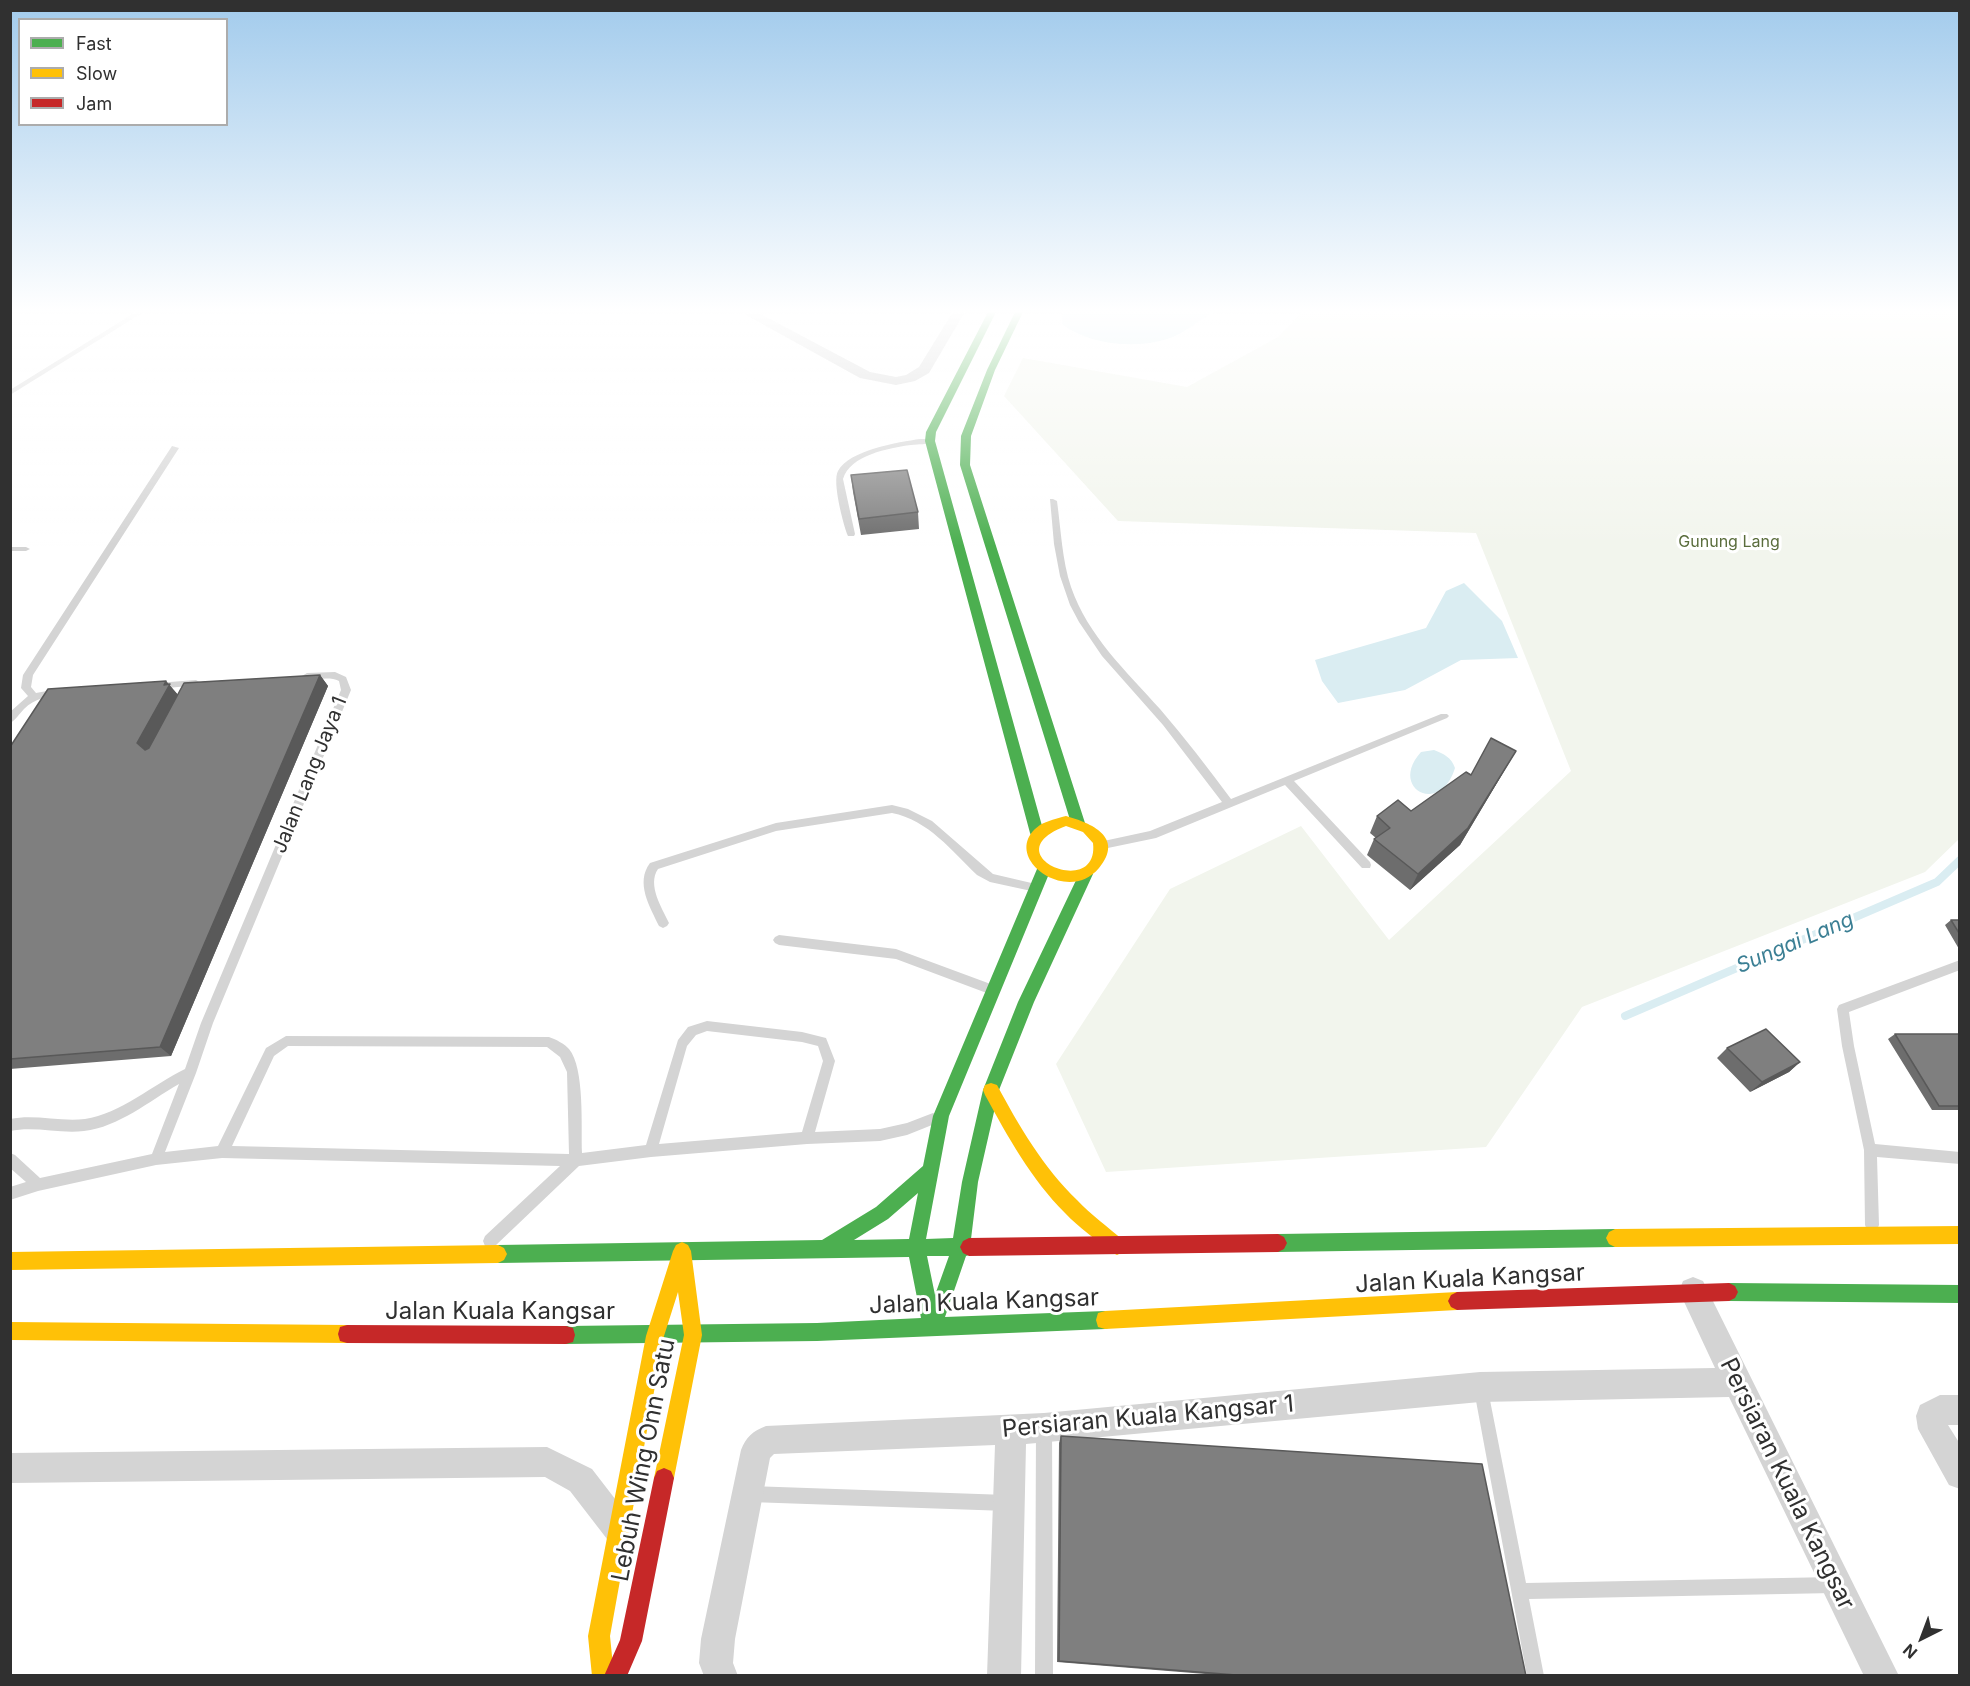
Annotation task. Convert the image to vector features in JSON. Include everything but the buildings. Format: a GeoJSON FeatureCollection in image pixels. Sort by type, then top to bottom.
{"type":"FeatureCollection","features":[{"type":"Feature","properties":{"kind":"main road"},"geometry":{"type":"LineString","coordinates":[[954,389],[932,432],[930,441],[1037,833]]}},
{"type":"Feature","properties":{"kind":"main road"},"geometry":{"type":"LineString","coordinates":[[984,389],[966,436],[965,465],[1078,823]]}},
{"type":"Feature","properties":{"kind":"main road"},"geometry":{"type":"LineString","coordinates":[[932,1328],[961,1246],[970,1182],[991,1090],[1026,1002],[1086,874],[1100,862],[1102,845],[1094,832],[1078,823],[1055,823],[1037,833],[1033,840],[1033,855],[1044,869],[1064,877],[1086,874]]}},
{"type":"Feature","properties":{"kind":"main road"},"geometry":{"type":"LineString","coordinates":[[932,1328],[916,1247],[941,1116],[1044,869]]}},
{"type":"Feature","properties":{"kind":"main road"},"geometry":{"type":"LineString","coordinates":[[991,1090],[1013,1134],[1037,1169],[1072,1208],[1117,1246]]}},
{"type":"Feature","properties":{"kind":"main road"},"geometry":{"type":"LineString","coordinates":[[824,1248],[879,1218],[930,1171]]}},
{"type":"Feature","properties":{"kind":"main road","name":"Jalan Kuala Kangsar"},"geometry":{"type":"LineString","coordinates":[[10,1261],[961,1246],[1117,1246],[1872,1234],[1959,1235]]}},
{"type":"Feature","properties":{"kind":"main road","name":"Lebuh Wing Onn Satu"},"geometry":{"type":"LineString","coordinates":[[615,1676],[632,1641],[693,1335],[682,1251]]}},
{"type":"Feature","properties":{"kind":"main road","name":"Lebuh Wing Onn Satu"},"geometry":{"type":"LineString","coordinates":[[603,1676],[599,1636],[619,1528],[655,1336],[682,1251]]}},
{"type":"Feature","properties":{"kind":"main road","name":"Jalan Kuala Kangsar"},"geometry":{"type":"LineString","coordinates":[[10,1331],[655,1336],[932,1328],[1693,1291],[1959,1294]]}},
{"type":"Feature","properties":{"kind":"street","name":"Persiaran Kuala Kangsar"},"geometry":{"type":"LineString","coordinates":[[1693,1291],[1882,1676]]}},
{"type":"Feature","properties":{"kind":"street","name":"Persiaran Kuala Kangsar 1"},"geometry":{"type":"LineString","coordinates":[[721,1676],[716,1663],[718,1639],[756,1450],[766,1441],[774,1438],[1044,1428],[1480,1387],[1736,1382]]}},
{"type":"Feature","properties":{"kind":"street"},"geometry":{"type":"LineString","coordinates":[[1959,1410],[1940,1410],[1930,1416],[1933,1429],[1959,1474]]}},
{"type":"Feature","properties":{"kind":"street"},"geometry":{"type":"LineString","coordinates":[[1004,1676],[1011,1430]]}},
{"type":"Feature","properties":{"kind":"street"},"geometry":{"type":"LineString","coordinates":[[10,1468],[547,1461],[581,1480],[619,1528]]}},
{"type":"Feature","properties":{"kind":"lane"},"geometry":{"type":"LineString","coordinates":[[851,534],[839,479],[842,468],[875,452],[901,444],[930,441]]}},
{"type":"Feature","properties":{"kind":"lane"},"geometry":{"type":"LineString","coordinates":[[33,696],[27,688],[28,675],[175,448]]}},
{"type":"Feature","properties":{"kind":"lane"},"geometry":{"type":"LineString","coordinates":[[1053,501],[1060,560],[1076,609],[1101,648],[1159,714],[1228,802]]}},
{"type":"Feature","properties":{"kind":"lane"},"geometry":{"type":"LineString","coordinates":[[10,549],[26,549]]}},
{"type":"Feature","properties":{"kind":"lane","name":"Jalan Lang Jaya 1"},"geometry":{"type":"LineString","coordinates":[[156,1159],[207,1023],[346,690],[343,679],[335,675],[293,677]]}},
{"type":"Feature","properties":{"kind":"lane"},"geometry":{"type":"LineString","coordinates":[[146,687],[194,687]]}},
{"type":"Feature","properties":{"kind":"lane"},"geometry":{"type":"LineString","coordinates":[[10,720],[21,705],[33,696],[65,692]]}},
{"type":"Feature","properties":{"kind":"lane"},"geometry":{"type":"LineString","coordinates":[[1102,845],[1152,835],[1228,802],[1444,716]]}},
{"type":"Feature","properties":{"kind":"lane"},"geometry":{"type":"LineString","coordinates":[[1286,779],[1366,865]]}},
{"type":"Feature","properties":{"kind":"lane"},"geometry":{"type":"LineString","coordinates":[[663,923],[647,880],[654,866],[776,827],[892,809],[919,816],[990,878],[1036,888]]}},
{"type":"Feature","properties":{"kind":"lane"},"geometry":{"type":"LineString","coordinates":[[779,940],[896,954],[992,990]]}},
{"type":"Feature","properties":{"kind":"lane"},"geometry":{"type":"LineString","coordinates":[[1872,1234],[1870,1150],[1848,1046],[1843,1009],[1959,965]]}},
{"type":"Feature","properties":{"kind":"lane"},"geometry":{"type":"LineString","coordinates":[[651,1151],[682,1044],[693,1031],[707,1026],[802,1037],[822,1042],[830,1061],[807,1138]]}},
{"type":"Feature","properties":{"kind":"lane"},"geometry":{"type":"LineString","coordinates":[[222,1152],[270,1052],[286,1041],[542,1041],[556,1046],[565,1053],[573,1072],[576,1160],[475,1255]]}},
{"type":"Feature","properties":{"kind":"lane"},"geometry":{"type":"LineString","coordinates":[[10,1125],[67,1126],[94,1123],[133,1105],[166,1083],[190,1073]]}},
{"type":"Feature","properties":{"kind":"lane"},"geometry":{"type":"LineString","coordinates":[[10,1194],[38,1185],[156,1159],[222,1152],[576,1160],[651,1151],[807,1138],[880,1135],[907,1130],[941,1116]]}},
{"type":"Feature","properties":{"kind":"lane"},"geometry":{"type":"LineString","coordinates":[[1870,1150],[1959,1158]]}},
{"type":"Feature","properties":{"kind":"lane"},"geometry":{"type":"LineString","coordinates":[[10,1159],[38,1185]]}},
{"type":"Feature","properties":{"kind":"lane"},"geometry":{"type":"LineString","coordinates":[[1480,1387],[1536,1676]]}},
{"type":"Feature","properties":{"kind":"lane"},"geometry":{"type":"LineString","coordinates":[[1044,1428],[1044,1676]]}},
{"type":"Feature","properties":{"kind":"lane"},"geometry":{"type":"LineString","coordinates":[[747,1494],[1009,1503]]}},
{"type":"Feature","properties":{"kind":"lane"},"geometry":{"type":"LineString","coordinates":[[1519,1591],[1837,1585]]}},
{"type":"Feature","properties":{"kind":"green space","name":"Gunung Lang"},"geometry":{"type":"Polygon","coordinates":[[[1008,389],[1959,389],[1959,839],[1925,872],[1582,1007],[1486,1147],[1106,1172],[1056,1064],[1170,889],[1301,826],[1389,940],[1571,771],[1476,533],[1118,521],[1004,396],[1008,389]]]}},
{"type":"Feature","properties":{"kind":"shaded area"},"geometry":{"type":"Polygon","coordinates":[[[1464,583],[1502,621],[1518,658],[1461,660],[1405,690],[1338,703],[1322,681],[1315,660],[1426,628],[1446,591],[1464,583]]]}},
{"type":"Feature","properties":{"kind":"shaded area"},"geometry":{"type":"Polygon","coordinates":[[[1434,750],[1447,756],[1455,768],[1448,783],[1439,791],[1429,794],[1420,792],[1413,786],[1410,777],[1412,765],[1421,752],[1434,750]]]}},
{"type":"Feature","properties":{"kind":"waterway","name":"Sungai Lang"},"geometry":{"type":"LineString","coordinates":[[1625,1016],[1937,882],[1960,860]]}},
{"type":"Feature","properties":{"kind":"traffic: fast"},"geometry":{"type":"LineString","coordinates":[[953,389],[931,432],[930,441],[1037,833]]}},
{"type":"Feature","properties":{"kind":"traffic: fast"},"geometry":{"type":"LineString","coordinates":[[984,389],[966,436],[965,465],[1078,823]]}},
{"type":"Feature","properties":{"kind":"traffic: fast"},"geometry":{"type":"LineString","coordinates":[[932,1328],[916,1247],[941,1116],[1044,869]]}},
{"type":"Feature","properties":{"kind":"traffic: fast"},"geometry":{"type":"LineString","coordinates":[[932,1328],[961,1246],[970,1182],[991,1090],[1026,1002],[1086,874]]}},
{"type":"Feature","properties":{"kind":"traffic: fast"},"geometry":{"type":"LineString","coordinates":[[828,1246],[882,1213],[930,1171]]}},
{"type":"Feature","properties":{"kind":"traffic: fast"},"geometry":{"type":"LineString","coordinates":[[1278,1243],[1615,1238]]}},
{"type":"Feature","properties":{"kind":"traffic: fast"},"geometry":{"type":"LineString","coordinates":[[498,1254],[969,1247]]}},
{"type":"Feature","properties":{"kind":"traffic: fast"},"geometry":{"type":"LineString","coordinates":[[1729,1292],[1960,1294]]}},
{"type":"Feature","properties":{"kind":"traffic: fast"},"geometry":{"type":"LineString","coordinates":[[566,1335],[817,1332],[1105,1320]]}},
{"type":"Feature","properties":{"kind":"traffic: slow"},"geometry":{"type":"LineString","coordinates":[[1066,821],[1094,832],[1101,849],[1094,865],[1075,877],[1061,876],[1048,871],[1038,862],[1033,850],[1034,839],[1045,829],[1066,821]]}},
{"type":"Feature","properties":{"kind":"traffic: slow"},"geometry":{"type":"LineString","coordinates":[[991,1090],[1017,1137],[1047,1180],[1076,1212],[1117,1246]]}},
{"type":"Feature","properties":{"kind":"traffic: slow"},"geometry":{"type":"LineString","coordinates":[[1615,1238],[1960,1235]]}},
{"type":"Feature","properties":{"kind":"traffic: slow"},"geometry":{"type":"LineString","coordinates":[[664,1478],[693,1335],[682,1251]]}},
{"type":"Feature","properties":{"kind":"traffic: slow"},"geometry":{"type":"LineString","coordinates":[[10,1261],[498,1254]]}},
{"type":"Feature","properties":{"kind":"traffic: slow"},"geometry":{"type":"LineString","coordinates":[[603,1676],[599,1636],[655,1336],[680,1259]]}},
{"type":"Feature","properties":{"kind":"traffic: slow"},"geometry":{"type":"LineString","coordinates":[[1105,1320],[1457,1301]]}},
{"type":"Feature","properties":{"kind":"traffic: slow"},"geometry":{"type":"LineString","coordinates":[[10,1331],[347,1334]]}},
{"type":"Feature","properties":{"kind":"traffic: jam"},"geometry":{"type":"LineString","coordinates":[[969,1247],[1278,1243]]}},
{"type":"Feature","properties":{"kind":"traffic: jam"},"geometry":{"type":"LineString","coordinates":[[1457,1301],[1729,1292]]}},
{"type":"Feature","properties":{"kind":"traffic: jam"},"geometry":{"type":"LineString","coordinates":[[347,1334],[566,1335]]}},
{"type":"Feature","properties":{"kind":"traffic: jam"},"geometry":{"type":"LineString","coordinates":[[615,1676],[631,1641],[664,1478]]}}]}
